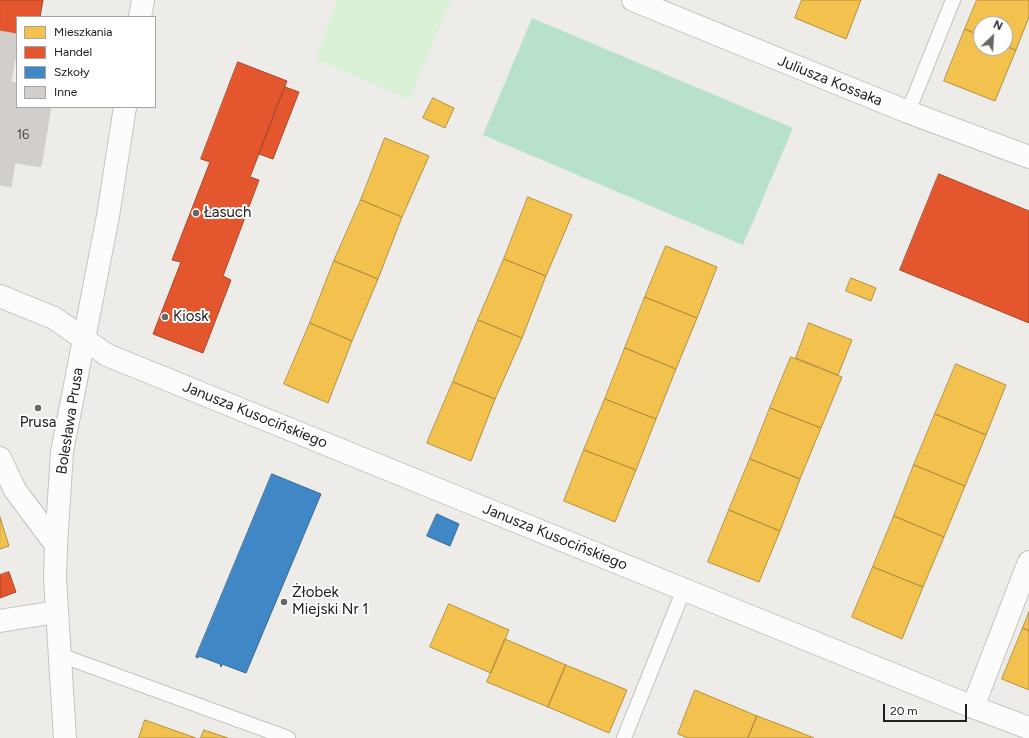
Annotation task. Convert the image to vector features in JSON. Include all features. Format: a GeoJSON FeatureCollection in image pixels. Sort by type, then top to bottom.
{"type":"FeatureCollection","features":[{"type":"Feature","properties":{"kind":"street"},"geometry":{"type":"LineString","coordinates":[[140,16],[143,0]]}},
{"type":"Feature","properties":{"kind":"street","name":"Juliusza Kossaka"},"geometry":{"type":"LineString","coordinates":[[633,0],[908,112],[1029,157]]}},
{"type":"Feature","properties":{"kind":"street","name":"Bolesława Prusa"},"geometry":{"type":"LineString","coordinates":[[65,738],[56,612],[56,545],[62,452],[108,216],[125,108]]}},
{"type":"Feature","properties":{"kind":"street","name":"Janusza Kusocińskiego"},"geometry":{"type":"LineString","coordinates":[[0,296],[54,318],[107,355],[973,707],[1029,728]]}},
{"type":"Feature","properties":{"kind":"street"},"geometry":{"type":"LineString","coordinates":[[0,458],[14,490],[56,545]]}},
{"type":"Feature","properties":{"kind":"street"},"geometry":{"type":"LineString","coordinates":[[973,707],[1029,562]]}},
{"type":"Feature","properties":{"kind":"street"},"geometry":{"type":"LineString","coordinates":[[0,621],[56,612]]}},
{"type":"Feature","properties":{"kind":"lane"},"geometry":{"type":"LineString","coordinates":[[908,112],[953,0]]}},
{"type":"Feature","properties":{"kind":"lane"},"geometry":{"type":"LineString","coordinates":[[624,738],[684,589]]}},
{"type":"Feature","properties":{"kind":"lane"},"geometry":{"type":"LineString","coordinates":[[60,655],[288,738]]}},
{"type":"Feature","properties":{"kind":"green space"},"geometry":{"type":"Polygon","coordinates":[[[337,0],[451,0],[409,100],[316,59],[337,0]]]}},
{"type":"Feature","properties":{"kind":"green space"},"geometry":{"type":"Polygon","coordinates":[[[532,18],[793,128],[743,245],[483,135],[532,18]]]}},
{"type":"Feature","properties":{"kind":"building: Mieszkania"},"geometry":{"type":"Polygon","coordinates":[[[802,0],[861,0],[846,39],[795,18],[802,0]]]}},
{"type":"Feature","properties":{"kind":"building: Mieszkania"},"geometry":{"type":"Polygon","coordinates":[[[977,0],[1029,0],[1029,17],[1016,50],[1013,49],[1013,16],[973,16],[973,32],[965,29],[977,0]]]}},
{"type":"Feature","properties":{"kind":"building: Mieszkania"},"geometry":{"type":"Polygon","coordinates":[[[965,29],[973,32],[973,56],[1013,56],[1013,49],[1016,50],[995,101],[944,81],[965,29]]]}},
{"type":"Feature","properties":{"kind":"building: Mieszkania"},"geometry":{"type":"Polygon","coordinates":[[[433,98],[454,108],[445,128],[423,118],[433,98]]]}},
{"type":"Feature","properties":{"kind":"building: Mieszkania"},"geometry":{"type":"Polygon","coordinates":[[[385,138],[429,156],[402,217],[361,200],[385,138]]]}},
{"type":"Feature","properties":{"kind":"building: Mieszkania"},"geometry":{"type":"Polygon","coordinates":[[[528,197],[572,215],[546,276],[504,259],[528,197]]]}},
{"type":"Feature","properties":{"kind":"building: Mieszkania"},"geometry":{"type":"Polygon","coordinates":[[[361,200],[402,217],[378,279],[334,261],[361,200]]]}},
{"type":"Feature","properties":{"kind":"building: Mieszkania"},"geometry":{"type":"Polygon","coordinates":[[[666,246],[717,267],[697,318],[645,297],[666,246]]]}},
{"type":"Feature","properties":{"kind":"building: Mieszkania"},"geometry":{"type":"Polygon","coordinates":[[[504,259],[546,276],[522,338],[478,320],[504,259]]]}},
{"type":"Feature","properties":{"kind":"building: Mieszkania"},"geometry":{"type":"Polygon","coordinates":[[[334,261],[378,279],[352,341],[310,323],[334,261]]]}},
{"type":"Feature","properties":{"kind":"building: Mieszkania"},"geometry":{"type":"Polygon","coordinates":[[[851,278],[876,288],[871,301],[846,291],[851,278]]]}},
{"type":"Feature","properties":{"kind":"building: Mieszkania"},"geometry":{"type":"Polygon","coordinates":[[[645,297],[697,318],[676,369],[625,348],[645,297]]]}},
{"type":"Feature","properties":{"kind":"building: Mieszkania"},"geometry":{"type":"Polygon","coordinates":[[[478,320],[522,338],[495,399],[453,382],[478,320]]]}},
{"type":"Feature","properties":{"kind":"building: Mieszkania"},"geometry":{"type":"Polygon","coordinates":[[[310,323],[352,341],[328,403],[284,384],[310,323]]]}},
{"type":"Feature","properties":{"kind":"building: Mieszkania"},"geometry":{"type":"Polygon","coordinates":[[[809,323],[852,340],[838,375],[796,358],[809,323]]]}},
{"type":"Feature","properties":{"kind":"building: Mieszkania"},"geometry":{"type":"Polygon","coordinates":[[[625,348],[676,369],[656,419],[605,399],[625,348]]]}},
{"type":"Feature","properties":{"kind":"building: Mieszkania"},"geometry":{"type":"Polygon","coordinates":[[[791,357],[842,377],[821,428],[770,408],[791,357]]]}},
{"type":"Feature","properties":{"kind":"building: Mieszkania"},"geometry":{"type":"Polygon","coordinates":[[[956,364],[1006,385],[986,435],[935,414],[956,364]]]}},
{"type":"Feature","properties":{"kind":"building: Mieszkania"},"geometry":{"type":"Polygon","coordinates":[[[453,382],[495,399],[471,461],[427,443],[453,382]]]}},
{"type":"Feature","properties":{"kind":"building: Mieszkania"},"geometry":{"type":"Polygon","coordinates":[[[605,399],[656,419],[636,470],[584,450],[605,399]]]}},
{"type":"Feature","properties":{"kind":"building: Mieszkania"},"geometry":{"type":"Polygon","coordinates":[[[770,408],[821,428],[800,479],[750,459],[770,408]]]}},
{"type":"Feature","properties":{"kind":"building: Mieszkania"},"geometry":{"type":"Polygon","coordinates":[[[935,414],[986,435],[965,486],[914,465],[935,414]]]}},
{"type":"Feature","properties":{"kind":"building: Mieszkania"},"geometry":{"type":"Polygon","coordinates":[[[584,450],[636,470],[615,522],[564,501],[584,450]]]}},
{"type":"Feature","properties":{"kind":"building: Mieszkania"},"geometry":{"type":"Polygon","coordinates":[[[750,459],[800,479],[780,531],[729,510],[750,459]]]}},
{"type":"Feature","properties":{"kind":"building: Mieszkania"},"geometry":{"type":"Polygon","coordinates":[[[914,465],[965,486],[944,537],[894,516],[914,465]]]}},
{"type":"Feature","properties":{"kind":"building: Mieszkania"},"geometry":{"type":"Polygon","coordinates":[[[729,510],[780,531],[759,582],[708,562],[729,510]]]}},
{"type":"Feature","properties":{"kind":"building: Mieszkania"},"geometry":{"type":"Polygon","coordinates":[[[894,516],[944,537],[923,587],[873,567],[894,516]]]}},
{"type":"Feature","properties":{"kind":"building: Mieszkania"},"geometry":{"type":"Polygon","coordinates":[[[0,517],[9,546],[0,549],[0,517]]]}},
{"type":"Feature","properties":{"kind":"building: Mieszkania"},"geometry":{"type":"Polygon","coordinates":[[[873,567],[923,587],[902,639],[852,617],[873,567]]]}},
{"type":"Feature","properties":{"kind":"building: Mieszkania"},"geometry":{"type":"Polygon","coordinates":[[[449,604],[509,630],[491,673],[430,647],[449,604]]]}},
{"type":"Feature","properties":{"kind":"building: Mieszkania"},"geometry":{"type":"Polygon","coordinates":[[[1029,612],[1029,631],[1023,628],[1029,612]]]}},
{"type":"Feature","properties":{"kind":"building: Mieszkania"},"geometry":{"type":"Polygon","coordinates":[[[1023,628],[1029,631],[1029,690],[1002,679],[1023,628]]]}},
{"type":"Feature","properties":{"kind":"building: Mieszkania"},"geometry":{"type":"Polygon","coordinates":[[[505,639],[566,665],[548,707],[487,682],[505,639]]]}},
{"type":"Feature","properties":{"kind":"building: Mieszkania"},"geometry":{"type":"Polygon","coordinates":[[[566,665],[627,690],[609,733],[548,707],[566,665]]]}},
{"type":"Feature","properties":{"kind":"building: Mieszkania"},"geometry":{"type":"Polygon","coordinates":[[[695,690],[757,716],[748,738],[688,738],[678,734],[695,690]]]}},
{"type":"Feature","properties":{"kind":"building: Mieszkania"},"geometry":{"type":"Polygon","coordinates":[[[757,716],[789,728],[814,738],[748,738],[757,716]]]}},
{"type":"Feature","properties":{"kind":"building: Mieszkania"},"geometry":{"type":"Polygon","coordinates":[[[145,720],[173,730],[196,738],[139,738],[145,720]]]}},
{"type":"Feature","properties":{"kind":"building: Mieszkania"},"geometry":{"type":"Polygon","coordinates":[[[204,730],[228,738],[201,738],[204,730]]]}},
{"type":"Feature","properties":{"kind":"building: Handel"},"geometry":{"type":"Polygon","coordinates":[[[0,0],[43,0],[40,16],[16,16],[16,34],[0,31],[0,0]]]}},
{"type":"Feature","properties":{"kind":"building: Handel"},"geometry":{"type":"Polygon","coordinates":[[[238,62],[287,81],[250,177],[259,180],[223,276],[231,280],[203,353],[153,334],[181,262],[172,260],[210,162],[201,159],[238,62]]]}},
{"type":"Feature","properties":{"kind":"building: Handel"},"geometry":{"type":"Polygon","coordinates":[[[285,87],[299,92],[273,159],[259,154],[285,87]]]}},
{"type":"Feature","properties":{"kind":"building: Handel"},"geometry":{"type":"Polygon","coordinates":[[[939,174],[1029,211],[1029,323],[900,270],[939,174]]]}},
{"type":"Feature","properties":{"kind":"building: Handel"},"geometry":{"type":"Polygon","coordinates":[[[9,572],[16,592],[0,598],[0,575],[9,572]]]}},
{"type":"Feature","properties":{"kind":"building: Szkoły"},"geometry":{"type":"Polygon","coordinates":[[[272,474],[321,494],[246,673],[222,664],[221,667],[220,664],[199,656],[198,658],[196,657],[272,474]]]}},
{"type":"Feature","properties":{"kind":"building: Szkoły"},"geometry":{"type":"Polygon","coordinates":[[[437,514],[459,524],[450,546],[427,536],[437,514]]]}},
{"type":"Feature","properties":{"kind":"building: Inne"},"geometry":{"type":"Polygon","coordinates":[[[0,31],[16,34],[16,54],[11,82],[16,83],[16,108],[51,108],[41,167],[15,163],[11,187],[0,185],[0,31]]]}},
{"type":"Feature","properties":{"kind":"place","name":"Łasuch"},"geometry":{"type":"Point","coordinates":[196,213]}},
{"type":"Feature","properties":{"kind":"place","name":"Kiosk"},"geometry":{"type":"Point","coordinates":[165,317]}},
{"type":"Feature","properties":{"kind":"place","name":"Prusa"},"geometry":{"type":"Point","coordinates":[38,408]}},
{"type":"Feature","properties":{"kind":"place","name":"Żłobek Miejski Nr 1"},"geometry":{"type":"Point","coordinates":[284,602]}}]}
